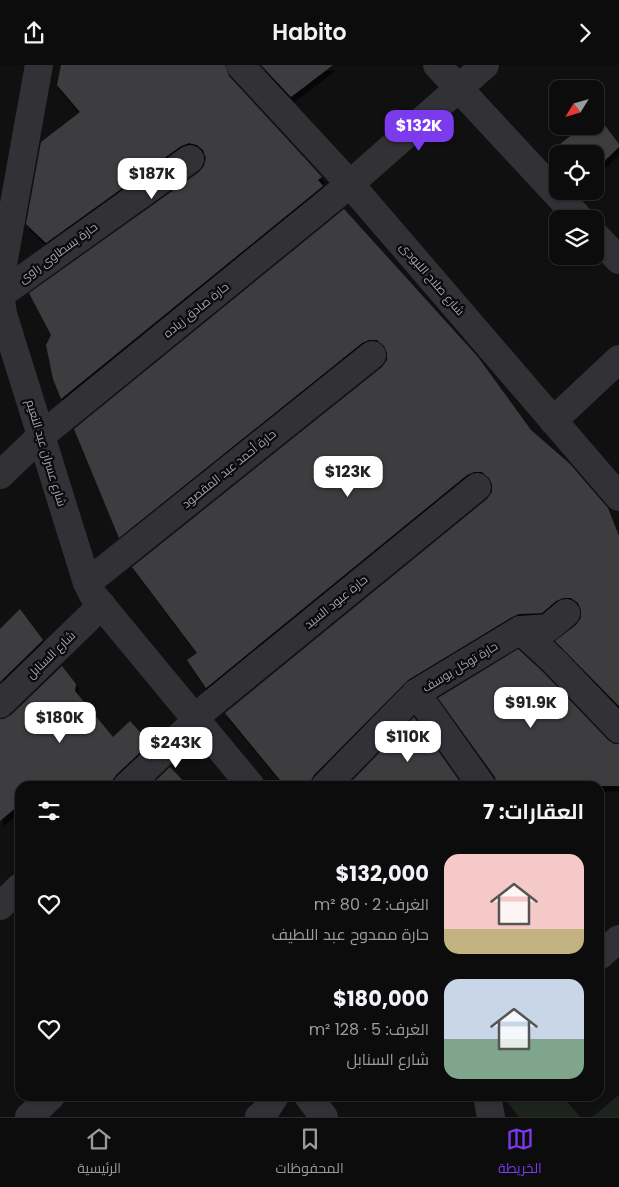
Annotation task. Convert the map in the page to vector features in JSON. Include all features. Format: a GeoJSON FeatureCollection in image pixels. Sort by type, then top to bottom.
{"type":"FeatureCollection","features":[{"type":"Feature","properties":{"kind":"street","name":"شارع عسران عبد النعيم"},"geometry":{"type":"LineString","coordinates":[[39,65],[0,282],[3,314],[87,583],[93,595],[248,781]]}},
{"type":"Feature","properties":{"kind":"street","name":"شارع صلاح اللبودى"},"geometry":{"type":"LineString","coordinates":[[240,65],[350,184],[619,497]]}},
{"type":"Feature","properties":{"kind":"street"},"geometry":{"type":"LineString","coordinates":[[437,65],[572,210]]}},
{"type":"Feature","properties":{"kind":"street","name":"حارة صادق زياده"},"geometry":{"type":"LineString","coordinates":[[0,475],[41,436],[350,184],[485,65]]}},
{"type":"Feature","properties":{"kind":"street","name":"حارة بسطاوى راوى"},"geometry":{"type":"LineString","coordinates":[[0,282],[190,159]]}},
{"type":"Feature","properties":{"kind":"street"},"geometry":{"type":"LineString","coordinates":[[604,244],[619,260]]}},
{"type":"Feature","properties":{"kind":"street","name":"حارة أحمد عبد المقصود"},"geometry":{"type":"LineString","coordinates":[[87,583],[372,355]]}},
{"type":"Feature","properties":{"kind":"street"},"geometry":{"type":"LineString","coordinates":[[553,421],[619,359]]}},
{"type":"Feature","properties":{"kind":"street","name":"حارة عبود السيد"},"geometry":{"type":"LineString","coordinates":[[132,781],[195,719],[478,487]]}},
{"type":"Feature","properties":{"kind":"street","name":"شارع السنابل"},"geometry":{"type":"LineString","coordinates":[[0,704],[102,605]]}},
{"type":"Feature","properties":{"kind":"street","name":"حارة توكل يوسف"},"geometry":{"type":"LineString","coordinates":[[330,781],[416,693],[520,630],[548,628],[566,613]]}},
{"type":"Feature","properties":{"kind":"street"},"geometry":{"type":"LineString","coordinates":[[520,630],[554,661],[619,729]]}},
{"type":"Feature","properties":{"kind":"street"},"geometry":{"type":"LineString","coordinates":[[416,693],[478,781]]}},
{"type":"Feature","properties":{"kind":"street"},"geometry":{"type":"LineString","coordinates":[[0,906],[15,892]]}},
{"type":"Feature","properties":{"kind":"street"},"geometry":{"type":"LineString","coordinates":[[29,1117],[46,1101]]}},
{"type":"Feature","properties":{"kind":"street"},"geometry":{"type":"LineString","coordinates":[[312,1101],[324,1117]]}},
{"type":"Feature","properties":{"kind":"street"},"geometry":{"type":"LineString","coordinates":[[488,1101],[491,1117]]}},
{"type":"Feature","properties":{"kind":"shaded area"},"geometry":{"type":"Polygon","coordinates":[[[619,1095],[619,1117],[592,1117],[619,1095]]]}},
{"type":"Feature","properties":{"kind":"shaded area"},"geometry":{"type":"Polygon","coordinates":[[[507,1101],[567,1101],[580,1117],[519,1117],[507,1101]]]}},
{"type":"Feature","properties":{"kind":"building"},"geometry":{"type":"Polygon","coordinates":[[[61,65],[225,65],[229,76],[322,177],[318,180],[323,186],[61,399],[53,379],[46,345],[51,335],[29,293],[199,172],[204,166],[206,158],[203,150],[197,145],[189,143],[181,146],[46,243],[26,224],[41,142],[80,112],[57,85],[61,65]]]}},
{"type":"Feature","properties":{"kind":"building"},"geometry":{"type":"Polygon","coordinates":[[[261,65],[333,65],[291,97],[261,65]]]}},
{"type":"Feature","properties":{"kind":"building"},"geometry":{"type":"Polygon","coordinates":[[[604,124],[619,144],[619,147],[604,161],[604,145],[559,145],[572,135],[604,135],[604,124]]]}},
{"type":"Feature","properties":{"kind":"building"},"geometry":{"type":"Polygon","coordinates":[[[344,209],[478,357],[531,430],[570,464],[608,508],[619,536],[619,706],[555,641],[576,625],[581,618],[581,610],[578,603],[571,598],[563,598],[556,601],[542,613],[519,614],[512,617],[408,680],[314,775],[311,781],[281,781],[225,713],[487,499],[492,492],[492,484],[489,478],[482,472],[474,472],[467,475],[206,688],[187,660],[197,653],[132,567],[382,367],[387,360],[384,346],[377,340],[369,340],[362,343],[119,538],[74,429],[344,209]]]}},
{"type":"Feature","properties":{"kind":"building"},"geometry":{"type":"Polygon","coordinates":[[[20,609],[43,640],[0,682],[0,629],[20,609]]]}},
{"type":"Feature","properties":{"kind":"building"},"geometry":{"type":"Polygon","coordinates":[[[518,649],[543,672],[608,740],[614,744],[619,744],[619,786],[604,786],[604,781],[496,781],[495,777],[438,698],[518,649]]]}},
{"type":"Feature","properties":{"kind":"building"},"geometry":{"type":"Polygon","coordinates":[[[62,666],[76,684],[75,691],[113,737],[130,721],[150,743],[112,781],[15,781],[15,808],[0,821],[0,719],[11,715],[62,666]]]}},
{"type":"Feature","properties":{"kind":"building"},"geometry":{"type":"Polygon","coordinates":[[[414,717],[459,781],[352,781],[414,717]]]}},
{"type":"Feature","properties":{"kind":"building"},"geometry":{"type":"Polygon","coordinates":[[[170,767],[183,781],[155,781],[170,767]]]}}]}
